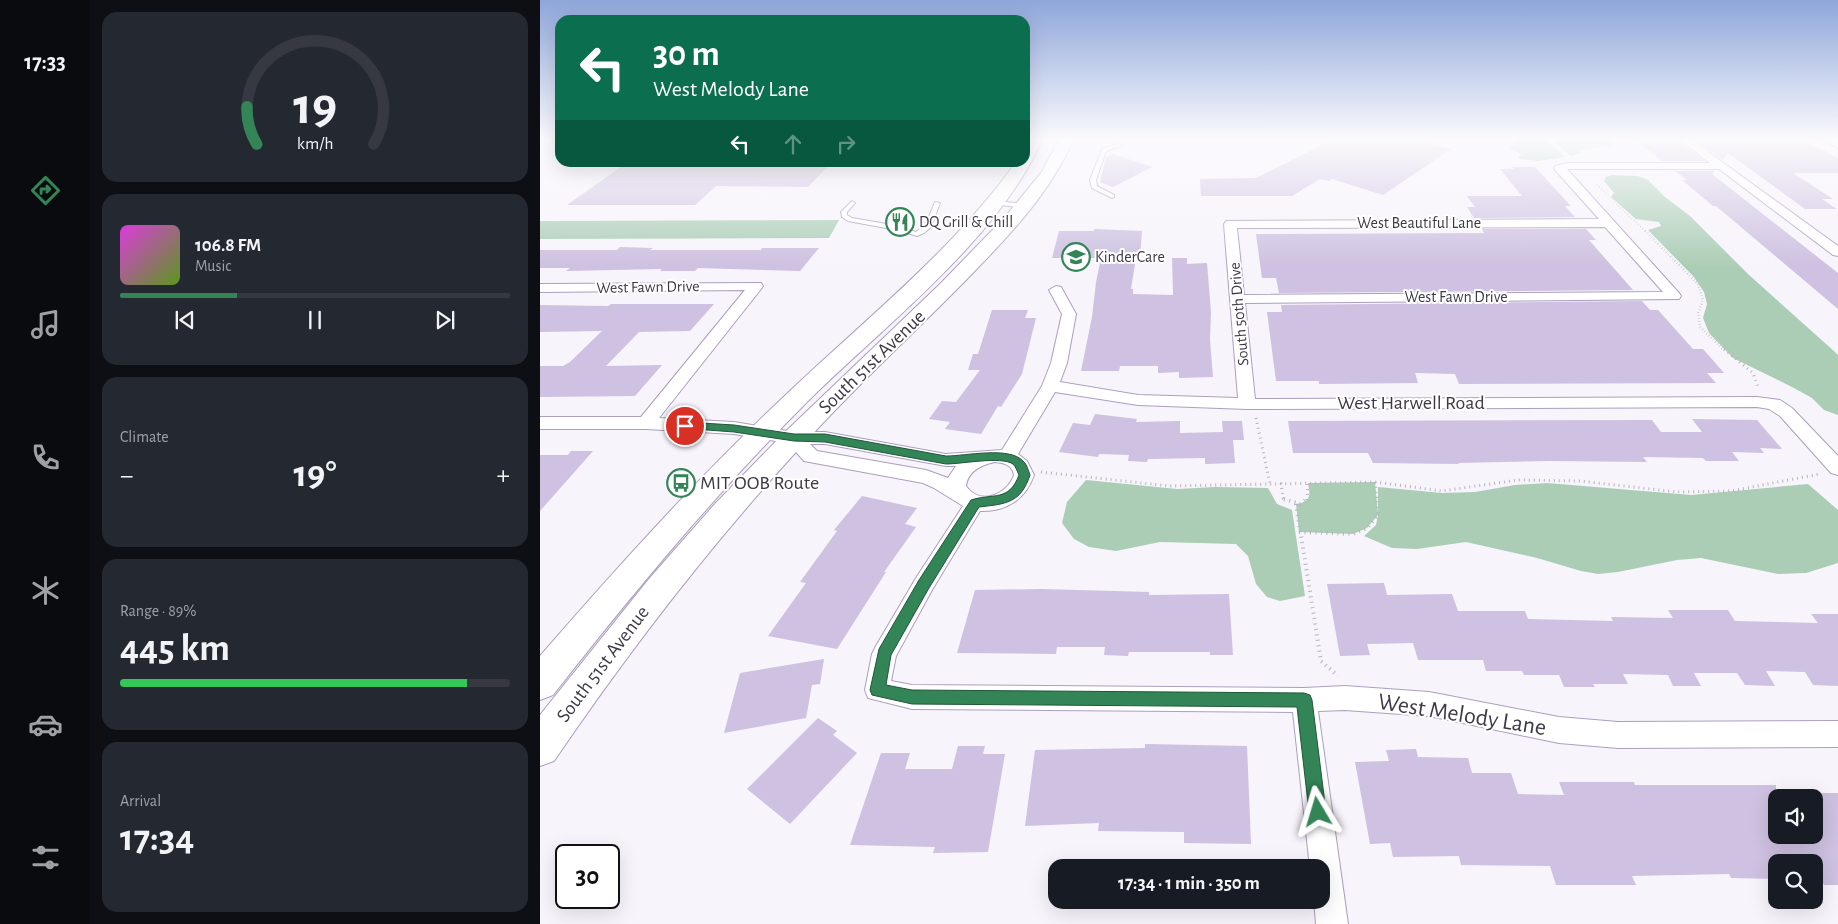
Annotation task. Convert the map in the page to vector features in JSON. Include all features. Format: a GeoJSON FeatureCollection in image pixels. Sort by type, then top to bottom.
{"type":"FeatureCollection","features":[{"type":"Feature","properties":{"kind":"main road","name":"South 51st Avenue"},"geometry":{"type":"LineString","coordinates":[[540,683],[638,565],[691,506],[763,432],[949,255],[996,203],[1011,181]]}},
{"type":"Feature","properties":{"kind":"main road","name":"South 51st Avenue"},"geometry":{"type":"LineString","coordinates":[[540,747],[621,638],[700,540],[794,438],[948,287],[1024,206],[1042,181]]}},
{"type":"Feature","properties":{"kind":"street"},"geometry":{"type":"LineString","coordinates":[[1569,181],[1607,223]]}},
{"type":"Feature","properties":{"kind":"street"},"geometry":{"type":"LineString","coordinates":[[1741,181],[1838,252]]}},
{"type":"Feature","properties":{"kind":"street","name":"West Beautiful Lane"},"geometry":{"type":"LineString","coordinates":[[1230,224],[1607,223]]}},
{"type":"Feature","properties":{"kind":"street","name":"West Fawn Drive"},"geometry":{"type":"LineString","coordinates":[[1238,299],[1674,296],[1607,223]]}},
{"type":"Feature","properties":{"kind":"street","name":"South 50th Drive"},"geometry":{"type":"LineString","coordinates":[[1230,224],[1252,404]]}},
{"type":"Feature","properties":{"kind":"street"},"geometry":{"type":"LineString","coordinates":[[646,423],[756,286]]}},
{"type":"Feature","properties":{"kind":"street","name":"West Fawn Drive"},"geometry":{"type":"LineString","coordinates":[[540,288],[756,286]]}},
{"type":"Feature","properties":{"kind":"street"},"geometry":{"type":"LineString","coordinates":[[1007,457],[1050,386],[1059,363],[1069,314],[1056,290]]}},
{"type":"Feature","properties":{"kind":"street","name":"West Harwell Road"},"geometry":{"type":"LineString","coordinates":[[1050,386],[1138,400],[1252,404],[1757,402],[1774,404],[1786,412],[1832,469]]}},
{"type":"Feature","properties":{"kind":"street"},"geometry":{"type":"LineString","coordinates":[[540,423],[646,423],[763,432],[794,438],[825,438],[946,460],[995,456],[1007,457],[1014,460],[1023,469],[1024,480],[1016,492],[1009,497],[992,503],[967,498],[941,482],[926,477],[811,456],[794,438]]}},
{"type":"Feature","properties":{"kind":"street"},"geometry":{"type":"LineString","coordinates":[[967,498],[956,487],[956,480],[965,467],[981,458]]}},
{"type":"Feature","properties":{"kind":"street","name":"West Melody Lane"},"geometry":{"type":"LineString","coordinates":[[967,498],[924,584],[884,654],[877,690],[912,697],[1304,700],[1345,698],[1429,704],[1559,730],[1618,734],[1838,734]]}},
{"type":"Feature","properties":{"kind":"street"},"geometry":{"type":"LineString","coordinates":[[1304,700],[1332,924]]}},
{"type":"Feature","properties":{"kind":"lane"},"geometry":{"type":"LineString","coordinates":[[1093,181],[1094,187],[1097,190],[1112,196]]}},
{"type":"Feature","properties":{"kind":"lane"},"geometry":{"type":"LineString","coordinates":[[852,203],[844,212],[844,216],[850,220],[898,228],[917,234],[930,225],[934,218],[937,203]]}},
{"type":"Feature","properties":{"kind":"lane"},"geometry":{"type":"LineString","coordinates":[[996,203],[1024,206]]}},
{"type":"Feature","properties":{"kind":"path"},"geometry":{"type":"LineString","coordinates":[[1252,404],[1262,441],[1262,458],[1270,484]]}},
{"type":"Feature","properties":{"kind":"path"},"geometry":{"type":"LineString","coordinates":[[1023,469],[1094,479],[1169,486],[1375,482],[1442,491],[1518,480],[1580,481],[1677,492],[1731,491],[1816,476],[1832,469]]}},
{"type":"Feature","properties":{"kind":"path"},"geometry":{"type":"LineString","coordinates":[[1299,532],[1352,534],[1367,528],[1378,515],[1375,482]]}},
{"type":"Feature","properties":{"kind":"path"},"geometry":{"type":"LineString","coordinates":[[1281,483],[1283,498],[1296,504],[1309,499],[1308,483]]}},
{"type":"Feature","properties":{"kind":"path"},"geometry":{"type":"LineString","coordinates":[[1296,504],[1321,661],[1341,679],[1345,698]]}},
{"type":"Feature","properties":{"kind":"green space"},"geometry":{"type":"Polygon","coordinates":[[[1604,181],[1649,181],[1665,197],[1690,216],[1748,274],[1838,355],[1838,415],[1824,410],[1812,398],[1792,387],[1733,358],[1709,333],[1703,318],[1707,304],[1704,292],[1694,277],[1648,230],[1661,226],[1659,222],[1636,219],[1611,197],[1614,193],[1604,181]]]}},
{"type":"Feature","properties":{"kind":"green space"},"geometry":{"type":"Polygon","coordinates":[[[839,220],[829,238],[540,239],[540,221],[839,220]]]}},
{"type":"Feature","properties":{"kind":"green space"},"geometry":{"type":"Polygon","coordinates":[[[1086,480],[1177,489],[1215,487],[1268,488],[1277,504],[1292,510],[1305,596],[1280,601],[1267,597],[1256,584],[1248,556],[1236,544],[1160,542],[1116,551],[1089,547],[1074,539],[1062,523],[1067,502],[1086,480]]]}},
{"type":"Feature","properties":{"kind":"green space"},"geometry":{"type":"Polygon","coordinates":[[[1375,482],[1378,514],[1378,487],[1442,493],[1475,492],[1515,485],[1547,483],[1691,495],[1808,484],[1838,510],[1838,563],[1806,573],[1778,574],[1701,558],[1677,560],[1618,572],[1598,574],[1466,542],[1417,549],[1392,548],[1364,536],[1376,525],[1378,515],[1367,528],[1353,534],[1299,532],[1296,504],[1307,500],[1309,495],[1308,483],[1375,482]]]}},
{"type":"Feature","properties":{"kind":"building"},"geometry":{"type":"Polygon","coordinates":[[[601,181],[814,181],[808,187],[716,186],[695,205],[567,205],[601,181]]]}},
{"type":"Feature","properties":{"kind":"building"},"geometry":{"type":"Polygon","coordinates":[[[1100,181],[1124,181],[1113,187],[1100,181]]]}},
{"type":"Feature","properties":{"kind":"building"},"geometry":{"type":"Polygon","coordinates":[[[1200,181],[1317,181],[1292,196],[1201,196],[1200,181]]]}},
{"type":"Feature","properties":{"kind":"building"},"geometry":{"type":"Polygon","coordinates":[[[1339,181],[1404,181],[1383,195],[1339,181]]]}},
{"type":"Feature","properties":{"kind":"building"},"geometry":{"type":"Polygon","coordinates":[[[1510,181],[1548,181],[1571,206],[1565,206],[1575,217],[1474,218],[1467,207],[1475,207],[1467,196],[1522,196],[1510,181]]]}},
{"type":"Feature","properties":{"kind":"building"},"geometry":{"type":"Polygon","coordinates":[[[1683,181],[1721,181],[1838,273],[1838,309],[1716,206],[1713,206],[1683,181]]]}},
{"type":"Feature","properties":{"kind":"building"},"geometry":{"type":"Polygon","coordinates":[[[1767,181],[1805,181],[1833,199],[1822,199],[1837,209],[1805,209],[1767,181]]]}},
{"type":"Feature","properties":{"kind":"building"},"geometry":{"type":"Polygon","coordinates":[[[1094,229],[1142,231],[1140,258],[1136,258],[1131,289],[1133,289],[1133,294],[1173,295],[1172,258],[1187,258],[1187,264],[1207,263],[1213,377],[1179,378],[1179,372],[1158,373],[1158,366],[1120,366],[1119,371],[1081,371],[1101,258],[1052,258],[1059,231],[1094,231],[1094,229]]]}},
{"type":"Feature","properties":{"kind":"building"},"geometry":{"type":"Polygon","coordinates":[[[1482,229],[1586,229],[1596,240],[1589,240],[1633,290],[1279,293],[1276,278],[1262,278],[1256,234],[1484,233],[1482,229]]]}},
{"type":"Feature","properties":{"kind":"building"},"geometry":{"type":"Polygon","coordinates":[[[620,247],[653,248],[650,250],[819,248],[800,271],[698,268],[695,271],[660,271],[662,269],[566,271],[570,268],[540,268],[540,250],[617,250],[620,247]]]}},
{"type":"Feature","properties":{"kind":"building"},"geometry":{"type":"Polygon","coordinates":[[[1642,301],[1650,310],[1658,310],[1693,349],[1703,349],[1724,373],[1707,373],[1716,383],[1459,384],[1455,374],[1415,373],[1418,383],[1319,384],[1319,381],[1276,381],[1267,312],[1282,312],[1281,305],[1642,301]]]}},
{"type":"Feature","properties":{"kind":"building"},"geometry":{"type":"Polygon","coordinates":[[[611,304],[714,304],[690,331],[639,332],[606,366],[662,365],[635,396],[540,397],[540,366],[563,366],[570,362],[602,331],[540,332],[540,305],[608,306],[611,304]]]}},
{"type":"Feature","properties":{"kind":"building"},"geometry":{"type":"Polygon","coordinates":[[[992,310],[1028,310],[1025,318],[1036,318],[1022,374],[1001,407],[998,406],[981,434],[945,429],[950,422],[929,419],[942,401],[956,402],[980,370],[968,370],[973,354],[978,354],[992,310]]]}},
{"type":"Feature","properties":{"kind":"building"},"geometry":{"type":"Polygon","coordinates":[[[1095,414],[1137,419],[1136,422],[1180,421],[1180,433],[1223,432],[1222,421],[1242,421],[1244,440],[1233,440],[1235,463],[1205,464],[1205,458],[1148,459],[1147,462],[1128,461],[1129,455],[1099,454],[1098,457],[1059,452],[1073,423],[1090,425],[1095,414]]]}},
{"type":"Feature","properties":{"kind":"building"},"geometry":{"type":"Polygon","coordinates":[[[1692,419],[1757,420],[1782,449],[1760,448],[1764,453],[1732,452],[1739,461],[1643,457],[1647,462],[1373,463],[1368,453],[1293,453],[1288,421],[1652,420],[1661,432],[1702,432],[1692,419]]]}},
{"type":"Feature","properties":{"kind":"building"},"geometry":{"type":"Polygon","coordinates":[[[571,451],[593,451],[540,511],[540,455],[568,455],[571,451]]]}},
{"type":"Feature","properties":{"kind":"building"},"geometry":{"type":"Polygon","coordinates":[[[862,496],[917,508],[905,524],[916,527],[884,572],[886,572],[837,649],[768,636],[806,583],[800,582],[837,531],[834,530],[862,496]]]}},
{"type":"Feature","properties":{"kind":"building"},"geometry":{"type":"Polygon","coordinates":[[[1384,583],[1387,595],[1452,594],[1458,611],[1525,611],[1528,619],[1613,621],[1611,617],[1673,618],[1668,610],[1728,610],[1735,621],[1818,623],[1811,614],[1838,614],[1838,686],[1813,685],[1805,672],[1766,671],[1775,686],[1745,685],[1737,673],[1694,673],[1701,686],[1673,686],[1668,675],[1623,674],[1628,684],[1593,684],[1595,687],[1564,687],[1559,675],[1524,675],[1522,671],[1486,671],[1483,660],[1418,660],[1413,643],[1367,644],[1370,655],[1340,656],[1327,584],[1384,583]]]}},
{"type":"Feature","properties":{"kind":"building"},"geometry":{"type":"Polygon","coordinates":[[[1041,589],[1149,592],[1149,595],[1229,594],[1233,655],[1210,655],[1210,652],[1129,652],[1128,656],[1104,655],[1105,647],[1057,647],[1056,654],[957,653],[975,590],[1041,589]]]}},
{"type":"Feature","properties":{"kind":"building"},"geometry":{"type":"Polygon","coordinates":[[[824,659],[820,684],[812,685],[806,718],[724,733],[740,673],[824,659]]]}},
{"type":"Feature","properties":{"kind":"building"},"geometry":{"type":"Polygon","coordinates":[[[818,718],[837,731],[833,735],[857,753],[790,824],[747,789],[818,718]]]}},
{"type":"Feature","properties":{"kind":"building"},"geometry":{"type":"Polygon","coordinates":[[[1145,744],[1247,746],[1251,844],[1184,843],[1184,832],[1098,831],[1099,823],[1025,826],[1035,750],[1145,748],[1145,744]]]}},
{"type":"Feature","properties":{"kind":"building"},"geometry":{"type":"Polygon","coordinates":[[[958,746],[985,746],[983,754],[1005,754],[988,852],[933,853],[935,847],[850,845],[881,753],[910,753],[905,769],[952,769],[958,746]]]}},
{"type":"Feature","properties":{"kind":"building"},"geometry":{"type":"Polygon","coordinates":[[[1416,749],[1418,757],[1468,758],[1472,773],[1511,773],[1518,794],[1564,795],[1559,782],[1634,782],[1635,785],[1776,785],[1776,789],[1768,789],[1768,844],[1823,844],[1823,793],[1838,793],[1838,885],[1824,885],[1823,883],[1823,854],[1768,854],[1768,879],[1731,878],[1729,874],[1632,876],[1636,885],[1556,885],[1550,866],[1461,865],[1459,856],[1393,857],[1390,843],[1370,844],[1355,762],[1389,761],[1386,750],[1416,749]]]}},
{"type":"Feature","properties":{"kind":"place","name":"DQ Grill & Chill"},"geometry":{"type":"Point","coordinates":[900,222]}},
{"type":"Feature","properties":{"kind":"place","name":"KinderCare"},"geometry":{"type":"Point","coordinates":[1076,257]}},
{"type":"Feature","properties":{"kind":"place","name":"MIT OOB Route"},"geometry":{"type":"Point","coordinates":[681,483]}},
{"type":"Feature","properties":{"kind":"route"},"geometry":{"type":"LineString","coordinates":[[685,426],[734,428],[794,438],[825,438],[946,460],[995,456],[1014,460],[1023,469],[1024,480],[1016,492],[1009,497],[992,503],[975,503],[924,584],[884,654],[877,690],[912,697],[1304,700],[1318,812]]}}]}
